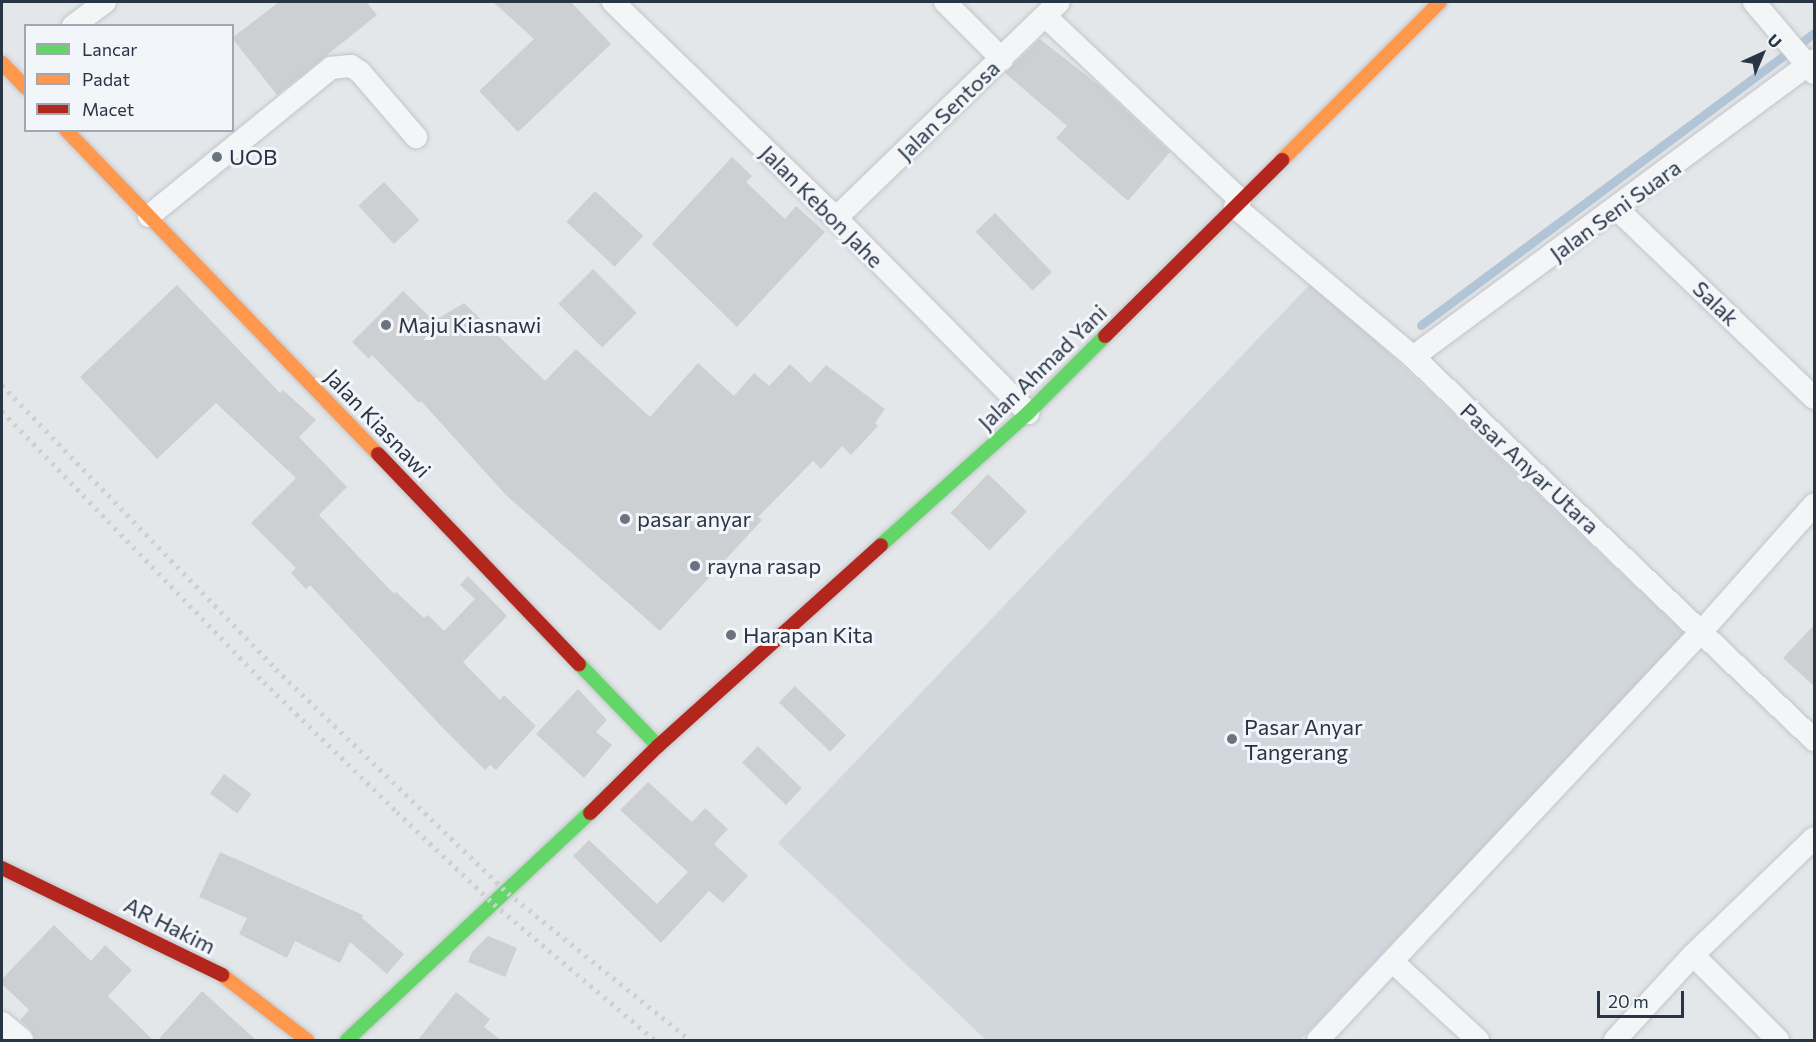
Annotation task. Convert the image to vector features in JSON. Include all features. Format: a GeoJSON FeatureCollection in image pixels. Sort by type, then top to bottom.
{"type":"FeatureCollection","features":[{"type":"Feature","properties":{"kind":"street"},"geometry":{"type":"LineString","coordinates":[[77,24],[105,2]]}},
{"type":"Feature","properties":{"kind":"street","name":"Jalan Kebon Jahe"},"geometry":{"type":"LineString","coordinates":[[613,2],[836,218],[1028,413]]}},
{"type":"Feature","properties":{"kind":"street"},"geometry":{"type":"LineString","coordinates":[[945,2],[1002,59]]}},
{"type":"Feature","properties":{"kind":"street","name":"Jalan Ahmad Yani"},"geometry":{"type":"LineString","coordinates":[[347,1041],[508,893],[658,746],[1028,413],[1440,2]]}},
{"type":"Feature","properties":{"kind":"street"},"geometry":{"type":"LineString","coordinates":[[1754,2],[1804,59]]}},
{"type":"Feature","properties":{"kind":"street","name":"Jalan Sentosa"},"geometry":{"type":"LineString","coordinates":[[836,218],[1052,9]]}},
{"type":"Feature","properties":{"kind":"street","name":"Pasar Anyar Utara"},"geometry":{"type":"LineString","coordinates":[[1052,9],[1238,203],[1413,357],[1815,740]]}},
{"type":"Feature","properties":{"kind":"street","name":"Jalan Seni Suara"},"geometry":{"type":"LineString","coordinates":[[1413,357],[1617,209],[1804,59]]}},
{"type":"Feature","properties":{"kind":"street"},"geometry":{"type":"LineString","coordinates":[[149,216],[331,68],[351,66],[360,72],[416,137]]}},
{"type":"Feature","properties":{"kind":"street","name":"Jalan Kiasnawi"},"geometry":{"type":"LineString","coordinates":[[68,132],[658,746]]}},
{"type":"Feature","properties":{"kind":"street","name":"Salak"},"geometry":{"type":"LineString","coordinates":[[1617,209],[1815,398]]}},
{"type":"Feature","properties":{"kind":"street"},"geometry":{"type":"LineString","coordinates":[[1318,1041],[1394,963],[1702,631],[1815,505]]}},
{"type":"Feature","properties":{"kind":"street"},"geometry":{"type":"LineString","coordinates":[[1615,1041],[1693,955],[1815,838]]}},
{"type":"Feature","properties":{"kind":"street","name":"AR Hakim"},"geometry":{"type":"LineString","coordinates":[[2,868],[201,962],[248,992],[307,1041]]}},
{"type":"Feature","properties":{"kind":"street"},"geometry":{"type":"LineString","coordinates":[[1693,955],[1778,1041]]}},
{"type":"Feature","properties":{"kind":"street"},"geometry":{"type":"LineString","coordinates":[[1394,963],[1478,1041]]}},
{"type":"Feature","properties":{"kind":"street"},"geometry":{"type":"LineString","coordinates":[[2,1023],[22,1041]]}},
{"type":"Feature","properties":{"kind":"shaded area","name":"Pasar Anyar Tangerang"},"geometry":{"type":"Polygon","coordinates":[[[1313,281],[1686,635],[1300,1040],[986,1040],[778,843],[1313,281]]]}},
{"type":"Feature","properties":{"kind":"building"},"geometry":{"type":"Polygon","coordinates":[[[279,2],[366,2],[377,15],[277,95],[234,41],[234,36],[279,2]]]}},
{"type":"Feature","properties":{"kind":"building"},"geometry":{"type":"Polygon","coordinates":[[[493,2],[571,2],[611,44],[518,132],[479,91],[534,39],[493,2]]]}},
{"type":"Feature","properties":{"kind":"building"},"geometry":{"type":"Polygon","coordinates":[[[1040,39],[1101,87],[1170,152],[1128,201],[1056,138],[1067,126],[1005,73],[1040,39]]]}},
{"type":"Feature","properties":{"kind":"building"},"geometry":{"type":"Polygon","coordinates":[[[732,157],[752,176],[746,182],[785,219],[796,206],[825,232],[737,327],[652,244],[732,157]]]}},
{"type":"Feature","properties":{"kind":"building"},"geometry":{"type":"Polygon","coordinates":[[[384,182],[419,220],[394,244],[358,206],[384,182]]]}},
{"type":"Feature","properties":{"kind":"building"},"geometry":{"type":"Polygon","coordinates":[[[595,191],[643,236],[615,267],[566,222],[595,191]]]}},
{"type":"Feature","properties":{"kind":"building"},"geometry":{"type":"Polygon","coordinates":[[[995,213],[1052,272],[1033,291],[976,232],[995,213]]]}},
{"type":"Feature","properties":{"kind":"building"},"geometry":{"type":"Polygon","coordinates":[[[593,269],[637,313],[602,347],[558,304],[593,269]]]}},
{"type":"Feature","properties":{"kind":"building"},"geometry":{"type":"Polygon","coordinates":[[[177,285],[280,393],[283,390],[316,420],[299,437],[347,487],[319,515],[394,594],[396,592],[424,618],[428,615],[444,631],[475,599],[460,585],[468,576],[507,616],[463,662],[500,700],[504,695],[536,726],[496,770],[490,765],[485,770],[440,725],[310,585],[306,589],[291,573],[296,568],[251,523],[296,478],[216,403],[157,459],[80,377],[177,285]]]}},
{"type":"Feature","properties":{"kind":"building"},"geometry":{"type":"Polygon","coordinates":[[[403,291],[434,321],[464,303],[545,381],[576,349],[650,417],[698,363],[734,396],[754,373],[769,386],[790,364],[810,383],[826,365],[885,409],[875,423],[878,426],[851,455],[842,446],[821,469],[813,461],[758,517],[762,520],[660,631],[506,495],[421,401],[419,403],[372,355],[369,359],[352,342],[403,291]]]}},
{"type":"Feature","properties":{"kind":"building"},"geometry":{"type":"Polygon","coordinates":[[[988,474],[1027,512],[989,550],[950,513],[988,474]]]}},
{"type":"Feature","properties":{"kind":"building"},"geometry":{"type":"Polygon","coordinates":[[[1815,624],[1815,687],[1783,658],[1815,624]]]}},
{"type":"Feature","properties":{"kind":"building"},"geometry":{"type":"Polygon","coordinates":[[[795,686],[846,735],[830,752],[779,703],[795,686]]]}},
{"type":"Feature","properties":{"kind":"building"},"geometry":{"type":"Polygon","coordinates":[[[578,689],[607,720],[596,732],[612,745],[584,778],[536,734],[578,689]]]}},
{"type":"Feature","properties":{"kind":"building"},"geometry":{"type":"Polygon","coordinates":[[[758,746],[802,788],[786,805],[742,763],[758,746]]]}},
{"type":"Feature","properties":{"kind":"building"},"geometry":{"type":"Polygon","coordinates":[[[224,774],[252,794],[237,813],[210,793],[224,774]]]}},
{"type":"Feature","properties":{"kind":"building"},"geometry":{"type":"Polygon","coordinates":[[[648,782],[692,822],[705,808],[728,829],[714,844],[748,876],[723,903],[709,891],[661,943],[573,856],[589,840],[657,904],[688,872],[620,810],[648,782]]]}},
{"type":"Feature","properties":{"kind":"building"},"geometry":{"type":"Polygon","coordinates":[[[220,852],[363,915],[362,918],[404,954],[387,974],[350,942],[340,963],[295,941],[287,958],[239,934],[247,918],[199,897],[220,852]]]}},
{"type":"Feature","properties":{"kind":"building"},"geometry":{"type":"Polygon","coordinates":[[[54,925],[91,961],[105,945],[132,970],[108,996],[154,1041],[35,1041],[31,1030],[20,1020],[29,1010],[2,984],[2,979],[54,925]]]}},
{"type":"Feature","properties":{"kind":"building"},"geometry":{"type":"Polygon","coordinates":[[[488,936],[517,948],[505,977],[468,962],[472,952],[488,936]]]}},
{"type":"Feature","properties":{"kind":"building"},"geometry":{"type":"Polygon","coordinates":[[[202,991],[257,1041],[157,1041],[202,991]]]}},
{"type":"Feature","properties":{"kind":"building"},"geometry":{"type":"Polygon","coordinates":[[[456,992],[490,1019],[484,1027],[502,1041],[417,1041],[456,992]]]}},
{"type":"Feature","properties":{"kind":"waterway"},"geometry":{"type":"LineString","coordinates":[[1421,325],[1814,33]]}},
{"type":"Feature","properties":{"kind":"railway"},"geometry":{"type":"LineString","coordinates":[[2,385],[276,669],[508,893],[690,1040]]}},
{"type":"Feature","properties":{"kind":"railway"},"geometry":{"type":"LineString","coordinates":[[2,411],[264,682],[397,812],[494,904],[655,1040]]}},
{"type":"Feature","properties":{"kind":"traffic: fast"},"geometry":{"type":"LineString","coordinates":[[881,545],[1028,413],[1105,336]]}},
{"type":"Feature","properties":{"kind":"traffic: fast"},"geometry":{"type":"LineString","coordinates":[[579,664],[658,746]]}},
{"type":"Feature","properties":{"kind":"traffic: fast"},"geometry":{"type":"LineString","coordinates":[[347,1040],[590,813]]}},
{"type":"Feature","properties":{"kind":"traffic: slow"},"geometry":{"type":"LineString","coordinates":[[1282,160],[1440,2]]}},
{"type":"Feature","properties":{"kind":"traffic: slow"},"geometry":{"type":"LineString","coordinates":[[2,63],[24,86]]}},
{"type":"Feature","properties":{"kind":"traffic: slow"},"geometry":{"type":"LineString","coordinates":[[68,132],[378,454]]}},
{"type":"Feature","properties":{"kind":"traffic: slow"},"geometry":{"type":"LineString","coordinates":[[222,975],[307,1040]]}},
{"type":"Feature","properties":{"kind":"traffic: jam"},"geometry":{"type":"LineString","coordinates":[[1105,336],[1282,160]]}},
{"type":"Feature","properties":{"kind":"traffic: jam"},"geometry":{"type":"LineString","coordinates":[[378,454],[579,664]]}},
{"type":"Feature","properties":{"kind":"traffic: jam"},"geometry":{"type":"LineString","coordinates":[[590,813],[658,746],[881,545]]}},
{"type":"Feature","properties":{"kind":"traffic: jam"},"geometry":{"type":"LineString","coordinates":[[2,868],[222,975]]}},
{"type":"Feature","properties":{"kind":"place","name":"UOB"},"geometry":{"type":"Point","coordinates":[217,157]}},
{"type":"Feature","properties":{"kind":"place","name":"Maju Kiasnawi"},"geometry":{"type":"Point","coordinates":[386,325]}},
{"type":"Feature","properties":{"kind":"place","name":"pasar anyar"},"geometry":{"type":"Point","coordinates":[625,519]}},
{"type":"Feature","properties":{"kind":"place","name":"rayna rasap"},"geometry":{"type":"Point","coordinates":[695,566]}},
{"type":"Feature","properties":{"kind":"place","name":"Harapan Kita"},"geometry":{"type":"Point","coordinates":[731,635]}},
{"type":"Feature","properties":{"kind":"place","name":"Pasar Anyar Tangerang"},"geometry":{"type":"Point","coordinates":[1232,739]}}]}
